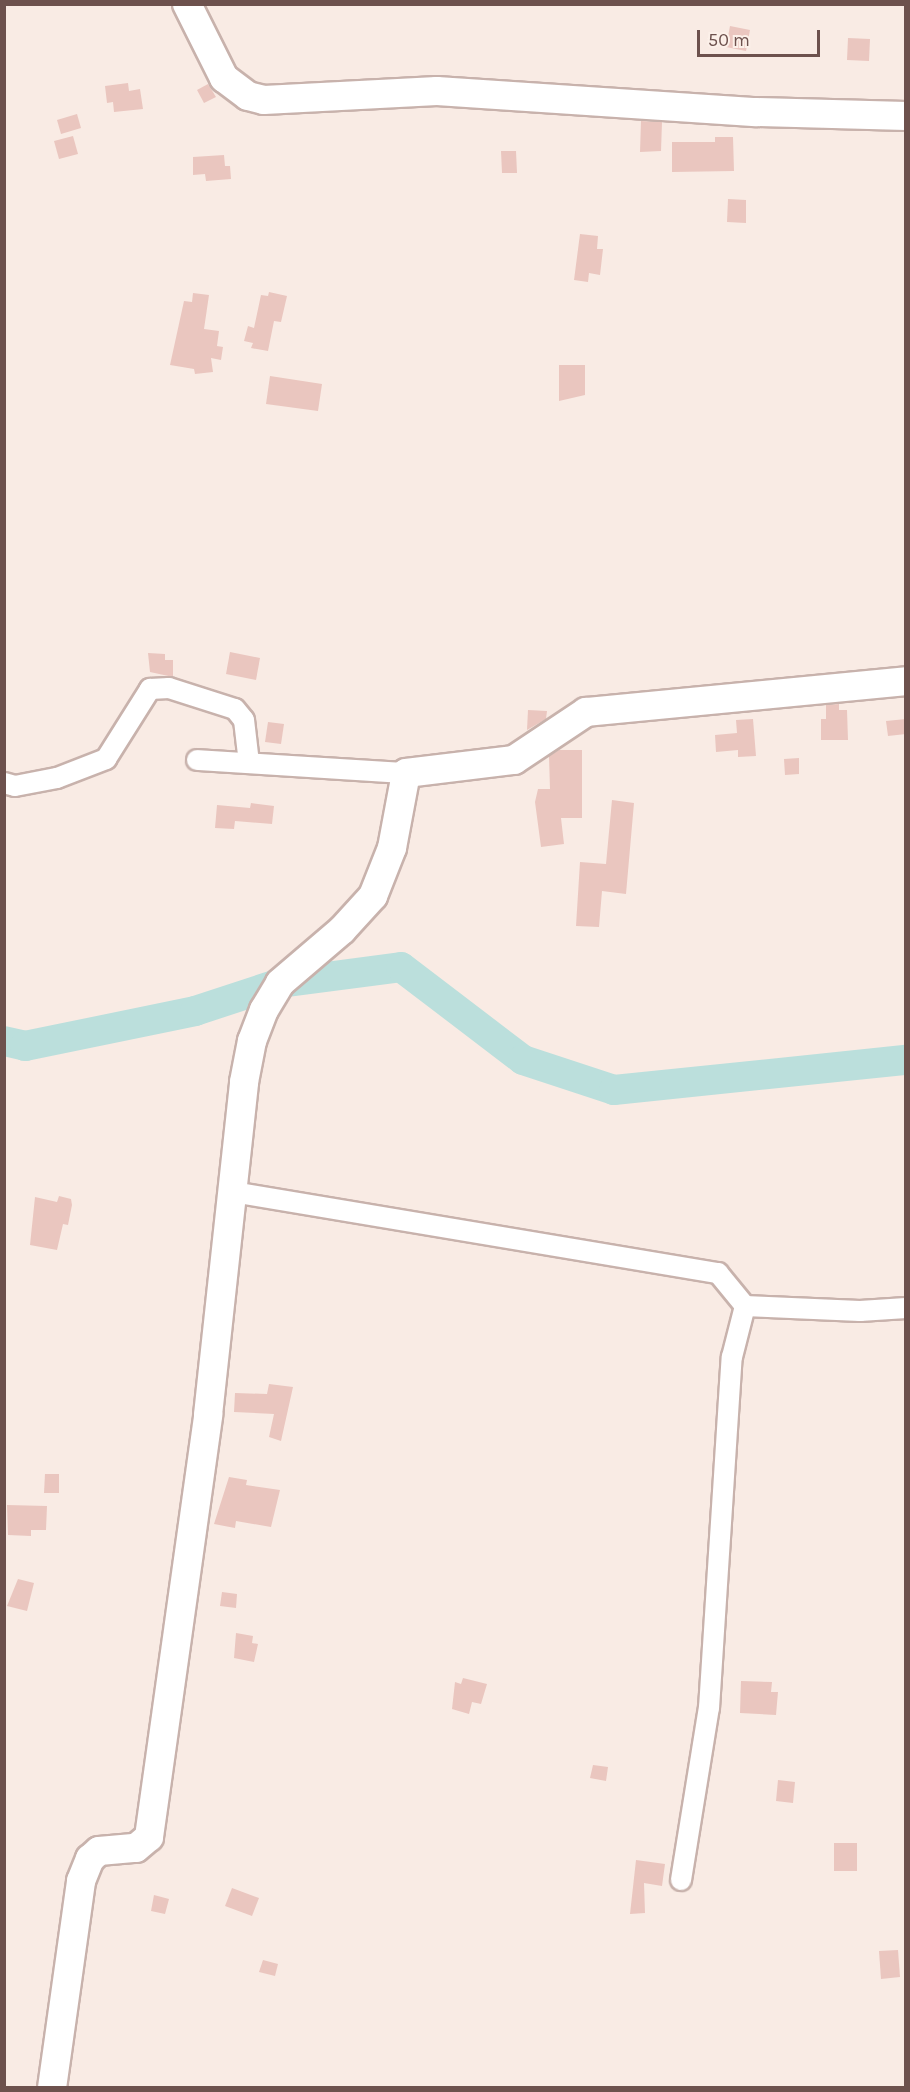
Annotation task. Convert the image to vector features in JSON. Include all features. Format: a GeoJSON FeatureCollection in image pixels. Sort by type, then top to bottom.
{"type":"FeatureCollection","features":[{"type":"Feature","properties":{"kind":"main road"},"geometry":{"type":"LineString","coordinates":[[187,4],[224,78],[234,89],[264,100],[437,91],[756,112],[906,116]]}},
{"type":"Feature","properties":{"kind":"main road"},"geometry":{"type":"LineString","coordinates":[[52,2088],[81,1881],[90,1859],[99,1851],[136,1848],[149,1837],[208,1415],[244,1082],[264,1010],[280,983],[342,930],[373,896],[392,848],[406,773],[514,760],[586,712],[906,681]]}},
{"type":"Feature","properties":{"kind":"street"},"geometry":{"type":"LineString","coordinates":[[4,783],[15,786],[57,778],[106,759],[150,689],[169,688],[235,709],[244,720],[249,763]]}},
{"type":"Feature","properties":{"kind":"street"},"geometry":{"type":"LineString","coordinates":[[196,760],[406,773]]}},
{"type":"Feature","properties":{"kind":"street"},"geometry":{"type":"LineString","coordinates":[[233,1192],[718,1273],[745,1306],[860,1311],[906,1308]]}},
{"type":"Feature","properties":{"kind":"street"},"geometry":{"type":"LineString","coordinates":[[681,1880],[709,1708],[732,1357],[745,1306]]}},
{"type":"Feature","properties":{"kind":"building"},"geometry":{"type":"Polygon","coordinates":[[[730,26],[750,30],[746,51],[726,47],[730,26]]]}},
{"type":"Feature","properties":{"kind":"building"},"geometry":{"type":"Polygon","coordinates":[[[848,38],[870,39],[869,61],[847,60],[848,38]]]}},
{"type":"Feature","properties":{"kind":"building"},"geometry":{"type":"Polygon","coordinates":[[[128,83],[129,91],[140,89],[143,109],[114,112],[113,102],[107,103],[105,86],[128,83]]]}},
{"type":"Feature","properties":{"kind":"building"},"geometry":{"type":"Polygon","coordinates":[[[208,84],[216,97],[204,103],[197,90],[208,84]]]}},
{"type":"Feature","properties":{"kind":"building"},"geometry":{"type":"Polygon","coordinates":[[[77,114],[81,128],[61,134],[57,120],[77,114]]]}},
{"type":"Feature","properties":{"kind":"building"},"geometry":{"type":"Polygon","coordinates":[[[641,121],[662,122],[661,151],[640,152],[641,121]]]}},
{"type":"Feature","properties":{"kind":"building"},"geometry":{"type":"Polygon","coordinates":[[[73,136],[78,154],[59,159],[54,141],[73,136]]]}},
{"type":"Feature","properties":{"kind":"building"},"geometry":{"type":"Polygon","coordinates":[[[715,137],[733,137],[734,171],[672,172],[672,142],[715,142],[715,137]]]}},
{"type":"Feature","properties":{"kind":"building"},"geometry":{"type":"Polygon","coordinates":[[[501,151],[516,151],[517,173],[502,173],[501,151]]]}},
{"type":"Feature","properties":{"kind":"building"},"geometry":{"type":"Polygon","coordinates":[[[224,155],[225,166],[230,166],[231,179],[206,181],[205,174],[193,175],[193,157],[224,155]]]}},
{"type":"Feature","properties":{"kind":"building"},"geometry":{"type":"Polygon","coordinates":[[[728,199],[746,200],[746,223],[727,222],[728,199]]]}},
{"type":"Feature","properties":{"kind":"building"},"geometry":{"type":"Polygon","coordinates":[[[580,234],[598,236],[597,249],[603,249],[600,275],[589,273],[588,282],[574,280],[580,234]]]}},
{"type":"Feature","properties":{"kind":"building"},"geometry":{"type":"Polygon","coordinates":[[[269,292],[287,296],[281,322],[274,321],[268,351],[251,348],[253,343],[244,341],[248,326],[254,328],[261,295],[268,296],[269,292]]]}},
{"type":"Feature","properties":{"kind":"building"},"geometry":{"type":"Polygon","coordinates":[[[193,293],[209,295],[204,329],[219,331],[217,346],[223,347],[221,360],[211,358],[213,372],[195,374],[194,369],[170,365],[184,301],[192,302],[193,293]]]}},
{"type":"Feature","properties":{"kind":"building"},"geometry":{"type":"Polygon","coordinates":[[[559,365],[585,365],[585,395],[559,401],[559,365]]]}},
{"type":"Feature","properties":{"kind":"building"},"geometry":{"type":"Polygon","coordinates":[[[270,376],[322,384],[318,411],[266,404],[270,376]]]}},
{"type":"Feature","properties":{"kind":"building"},"geometry":{"type":"Polygon","coordinates":[[[230,652],[260,658],[256,680],[226,674],[230,652]]]}},
{"type":"Feature","properties":{"kind":"building"},"geometry":{"type":"Polygon","coordinates":[[[148,653],[165,654],[165,660],[173,660],[173,677],[150,672],[148,653]]]}},
{"type":"Feature","properties":{"kind":"building"},"geometry":{"type":"Polygon","coordinates":[[[839,704],[839,710],[847,710],[848,740],[821,740],[821,719],[826,719],[826,705],[839,704]]]}},
{"type":"Feature","properties":{"kind":"building"},"geometry":{"type":"Polygon","coordinates":[[[528,710],[547,711],[546,719],[527,730],[528,710]]]}},
{"type":"Feature","properties":{"kind":"building"},"geometry":{"type":"Polygon","coordinates":[[[753,719],[756,756],[738,757],[738,750],[716,752],[715,735],[737,733],[736,720],[753,719]]]}},
{"type":"Feature","properties":{"kind":"building"},"geometry":{"type":"Polygon","coordinates":[[[906,719],[906,734],[888,736],[886,721],[906,719]]]}},
{"type":"Feature","properties":{"kind":"building"},"geometry":{"type":"Polygon","coordinates":[[[268,722],[284,724],[281,744],[265,742],[268,722]]]}},
{"type":"Feature","properties":{"kind":"building"},"geometry":{"type":"Polygon","coordinates":[[[559,750],[582,750],[582,818],[561,818],[564,844],[541,847],[535,802],[538,789],[550,789],[549,756],[559,750]]]}},
{"type":"Feature","properties":{"kind":"building"},"geometry":{"type":"Polygon","coordinates":[[[799,758],[799,774],[785,775],[784,759],[799,758]]]}},
{"type":"Feature","properties":{"kind":"building"},"geometry":{"type":"Polygon","coordinates":[[[612,800],[634,803],[626,894],[602,891],[599,927],[576,926],[580,862],[606,864],[612,800]]]}},
{"type":"Feature","properties":{"kind":"building"},"geometry":{"type":"Polygon","coordinates":[[[251,803],[274,806],[272,824],[235,821],[234,829],[215,828],[217,805],[250,808],[251,803]]]}},
{"type":"Feature","properties":{"kind":"building"},"geometry":{"type":"Polygon","coordinates":[[[59,1196],[71,1199],[72,1205],[68,1225],[63,1224],[57,1250],[30,1245],[35,1197],[57,1202],[59,1196]]]}},
{"type":"Feature","properties":{"kind":"building"},"geometry":{"type":"Polygon","coordinates":[[[269,1384],[293,1387],[281,1441],[269,1437],[274,1414],[234,1412],[235,1393],[267,1394],[269,1384]]]}},
{"type":"Feature","properties":{"kind":"building"},"geometry":{"type":"Polygon","coordinates":[[[45,1474],[59,1474],[59,1493],[44,1493],[45,1474]]]}},
{"type":"Feature","properties":{"kind":"building"},"geometry":{"type":"Polygon","coordinates":[[[229,1477],[247,1480],[246,1485],[280,1490],[271,1527],[236,1521],[235,1528],[214,1524],[229,1477]]]}},
{"type":"Feature","properties":{"kind":"building"},"geometry":{"type":"Polygon","coordinates":[[[7,1505],[47,1506],[46,1530],[31,1530],[31,1536],[8,1535],[7,1505]]]}},
{"type":"Feature","properties":{"kind":"building"},"geometry":{"type":"Polygon","coordinates":[[[18,1579],[34,1583],[27,1611],[7,1606],[18,1579]]]}},
{"type":"Feature","properties":{"kind":"building"},"geometry":{"type":"Polygon","coordinates":[[[222,1592],[237,1594],[236,1608],[220,1606],[222,1592]]]}},
{"type":"Feature","properties":{"kind":"building"},"geometry":{"type":"Polygon","coordinates":[[[236,1633],[253,1636],[252,1643],[258,1644],[254,1662],[234,1658],[236,1633]]]}},
{"type":"Feature","properties":{"kind":"building"},"geometry":{"type":"Polygon","coordinates":[[[463,1678],[487,1684],[481,1704],[472,1702],[469,1714],[452,1709],[455,1682],[461,1684],[463,1678]]]}},
{"type":"Feature","properties":{"kind":"building"},"geometry":{"type":"Polygon","coordinates":[[[741,1681],[772,1682],[771,1692],[778,1692],[776,1715],[740,1713],[741,1681]]]}},
{"type":"Feature","properties":{"kind":"building"},"geometry":{"type":"Polygon","coordinates":[[[593,1765],[608,1767],[606,1781],[590,1778],[593,1765]]]}},
{"type":"Feature","properties":{"kind":"building"},"geometry":{"type":"Polygon","coordinates":[[[778,1780],[795,1782],[793,1803],[776,1801],[778,1780]]]}},
{"type":"Feature","properties":{"kind":"building"},"geometry":{"type":"Polygon","coordinates":[[[834,1843],[857,1843],[857,1871],[834,1871],[834,1843]]]}},
{"type":"Feature","properties":{"kind":"building"},"geometry":{"type":"Polygon","coordinates":[[[636,1860],[665,1864],[662,1886],[644,1883],[645,1913],[630,1914],[636,1860]]]}},
{"type":"Feature","properties":{"kind":"building"},"geometry":{"type":"Polygon","coordinates":[[[232,1888],[259,1898],[252,1916],[225,1906],[232,1888]]]}},
{"type":"Feature","properties":{"kind":"building"},"geometry":{"type":"Polygon","coordinates":[[[154,1895],[169,1899],[165,1914],[151,1911],[154,1895]]]}},
{"type":"Feature","properties":{"kind":"building"},"geometry":{"type":"Polygon","coordinates":[[[898,1950],[900,1977],[881,1979],[879,1951],[898,1950]]]}},
{"type":"Feature","properties":{"kind":"building"},"geometry":{"type":"Polygon","coordinates":[[[263,1960],[278,1964],[275,1976],[259,1972],[263,1960]]]}},
{"type":"Feature","properties":{"kind":"waterway"},"geometry":{"type":"LineString","coordinates":[[4,1041],[25,1046],[195,1011],[280,983],[401,967],[523,1060],[614,1090],[906,1060]]}}]}
